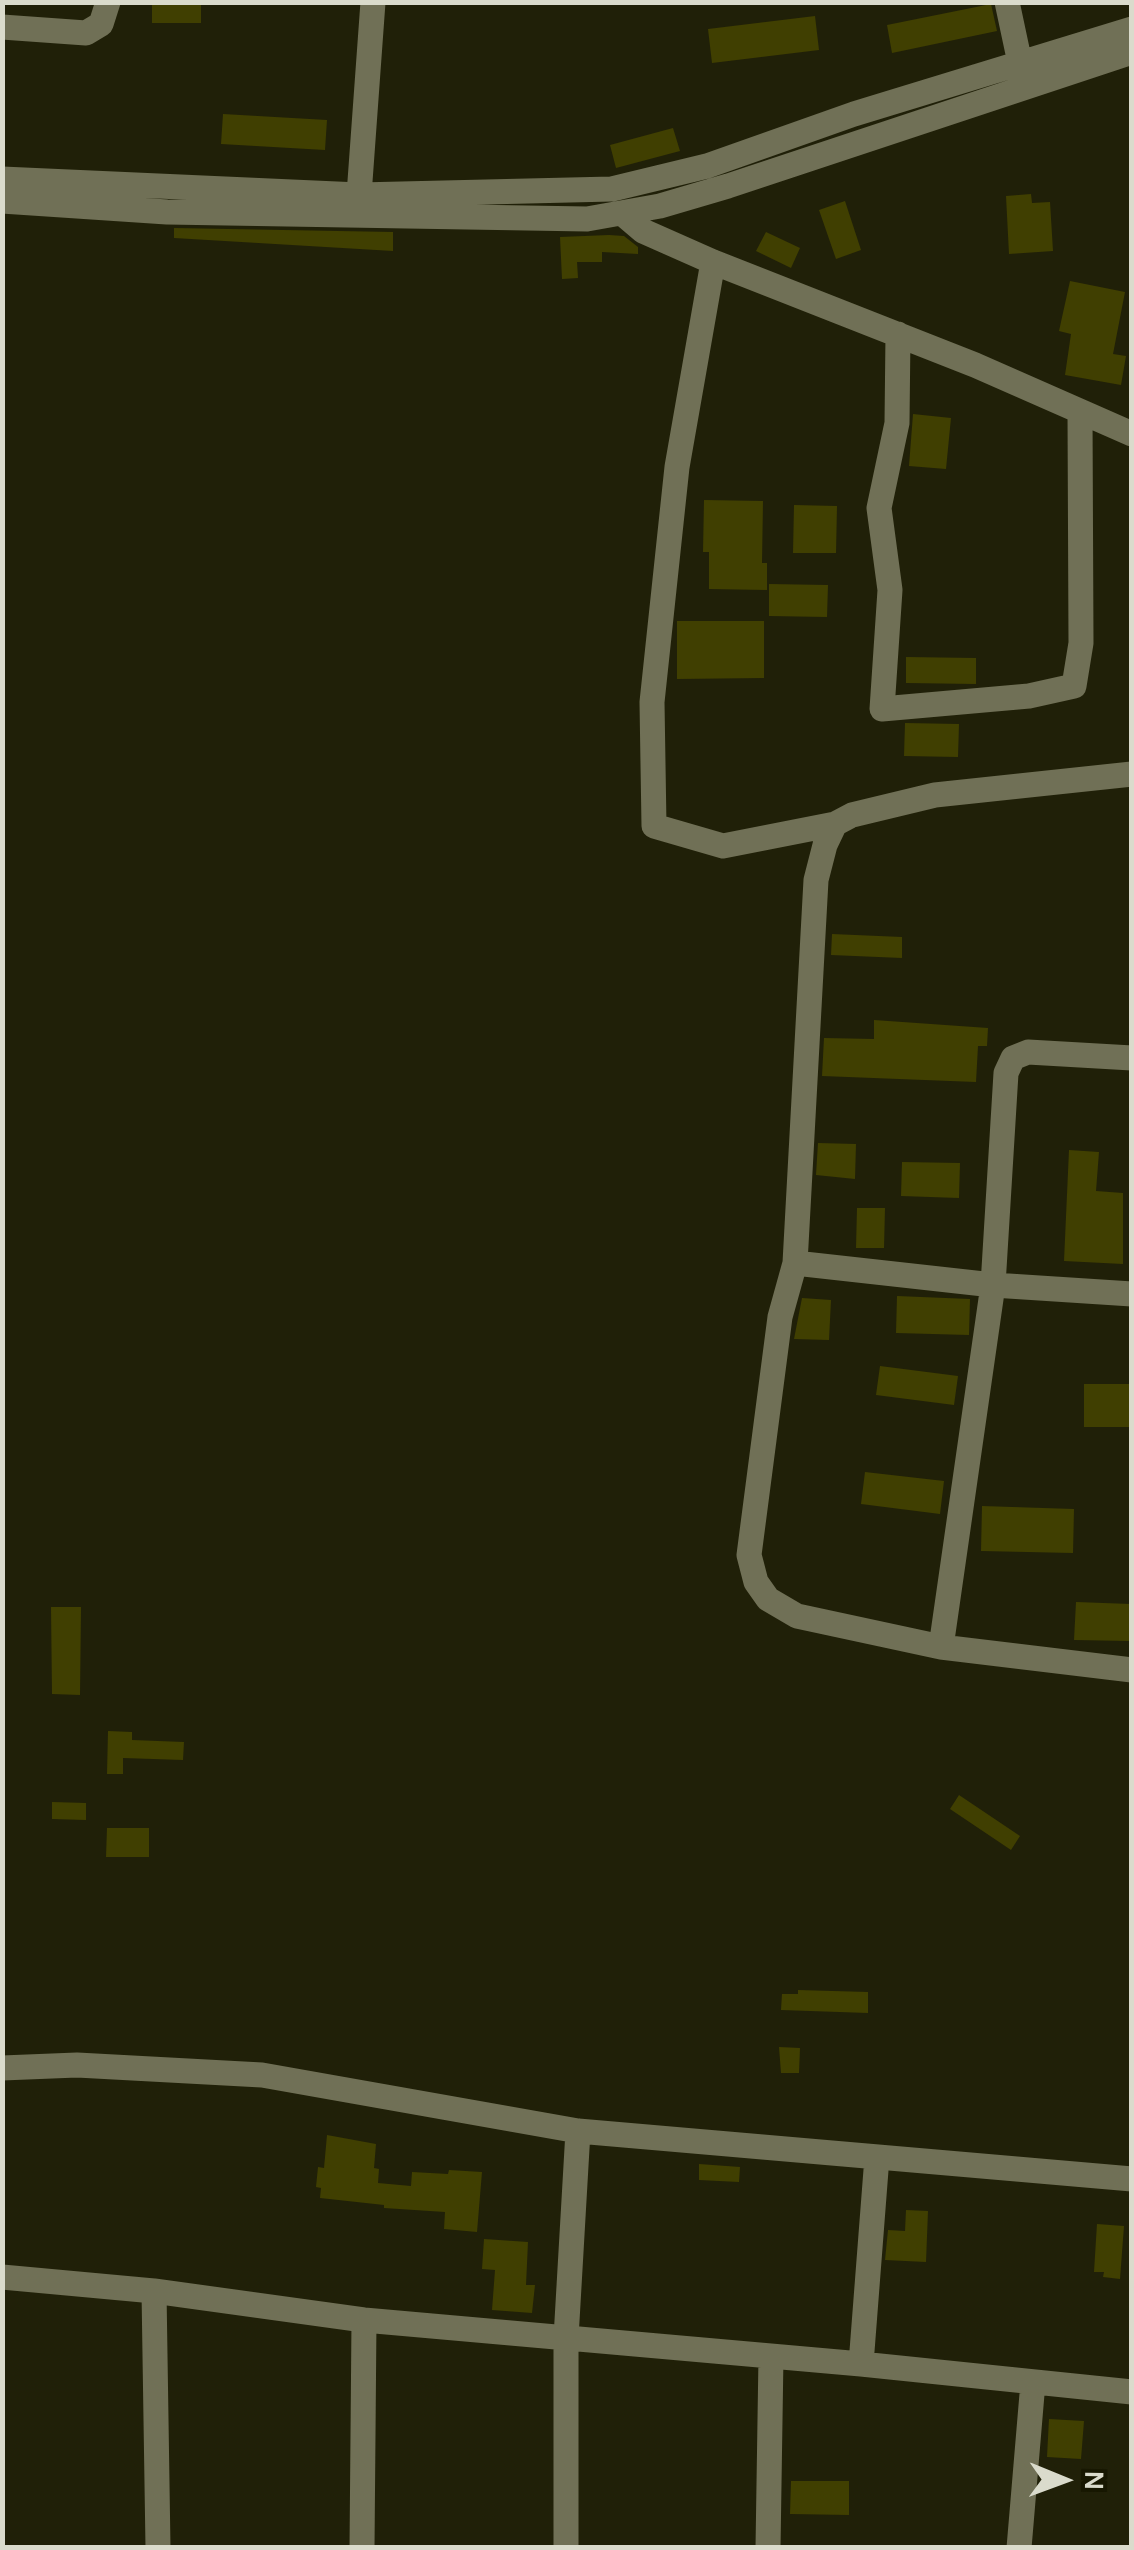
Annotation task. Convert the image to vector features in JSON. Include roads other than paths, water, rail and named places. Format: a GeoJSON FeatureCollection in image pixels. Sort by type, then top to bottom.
{"type":"FeatureCollection","features":[{"type":"Feature","properties":{"kind":"street"},"geometry":{"type":"LineString","coordinates":[[2,27],[86,32],[102,24],[108,2]]}},
{"type":"Feature","properties":{"kind":"street"},"geometry":{"type":"LineString","coordinates":[[359,195],[373,2]]}},
{"type":"Feature","properties":{"kind":"street"},"geometry":{"type":"LineString","coordinates":[[1007,2],[1020,63]]}},
{"type":"Feature","properties":{"kind":"street"},"geometry":{"type":"LineString","coordinates":[[2,180],[359,195],[612,189],[708,166],[854,114],[1132,29]]}},
{"type":"Feature","properties":{"kind":"street"},"geometry":{"type":"LineString","coordinates":[[2,201],[166,212],[483,219],[623,214],[728,186],[1132,52]]}},
{"type":"Feature","properties":{"kind":"street"},"geometry":{"type":"LineString","coordinates":[[623,214],[642,231],[713,262],[898,334],[1132,434]]}},
{"type":"Feature","properties":{"kind":"street"},"geometry":{"type":"LineString","coordinates":[[713,262],[677,467],[658,643],[652,702],[654,826],[723,846],[835,824],[852,815],[935,795],[1132,774]]}},
{"type":"Feature","properties":{"kind":"street"},"geometry":{"type":"LineString","coordinates":[[898,334],[897,423],[879,508],[890,590],[882,709],[1030,696],[1074,686],[1082,643],[1080,413]]}},
{"type":"Feature","properties":{"kind":"street"},"geometry":{"type":"LineString","coordinates":[[835,824],[825,844],[816,880],[795,1263],[780,1317],[748,1556],[756,1582],[768,1599],[797,1616],[941,1647],[1132,1670]]}},
{"type":"Feature","properties":{"kind":"street"},"geometry":{"type":"LineString","coordinates":[[941,1647],[993,1285],[1006,1073],[1013,1058],[1028,1052],[1132,1058]]}},
{"type":"Feature","properties":{"kind":"street"},"geometry":{"type":"LineString","coordinates":[[795,1263],[993,1285],[1132,1294]]}},
{"type":"Feature","properties":{"kind":"street"},"geometry":{"type":"LineString","coordinates":[[2,2068],[78,2066],[262,2075],[578,2132],[1132,2178]]}},
{"type":"Feature","properties":{"kind":"street"},"geometry":{"type":"LineString","coordinates":[[566,2548],[566,2338],[578,2132]]}},
{"type":"Feature","properties":{"kind":"street"},"geometry":{"type":"LineString","coordinates":[[861,2364],[876,2158]]}},
{"type":"Feature","properties":{"kind":"street"},"geometry":{"type":"LineString","coordinates":[[2,2278],[154,2292],[364,2320],[1132,2392]]}},
{"type":"Feature","properties":{"kind":"street"},"geometry":{"type":"LineString","coordinates":[[154,2292],[158,2548]]}},
{"type":"Feature","properties":{"kind":"street"},"geometry":{"type":"LineString","coordinates":[[362,2548],[364,2320]]}},
{"type":"Feature","properties":{"kind":"street"},"geometry":{"type":"LineString","coordinates":[[768,2548],[771,2356]]}},
{"type":"Feature","properties":{"kind":"street"},"geometry":{"type":"LineString","coordinates":[[1019,2548],[1032,2382]]}}]}
